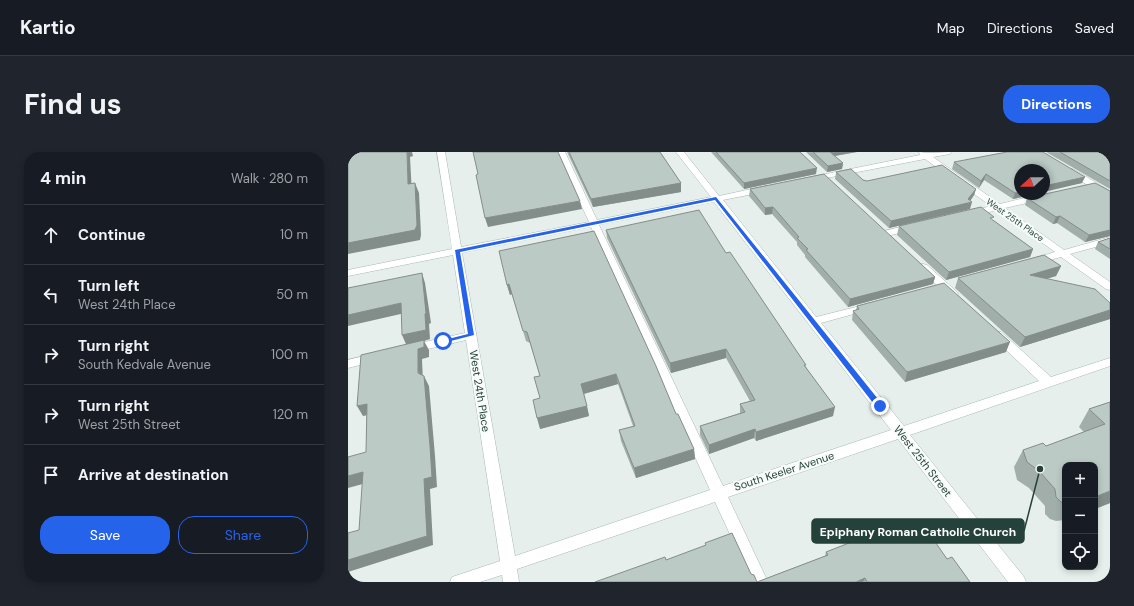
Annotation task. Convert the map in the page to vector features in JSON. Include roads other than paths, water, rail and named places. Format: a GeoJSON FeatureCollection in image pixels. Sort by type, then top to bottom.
{"type":"FeatureCollection","features":[{"type":"Feature","properties":{"kind":"street","name":"West 24th Place"},"geometry":{"type":"LineString","coordinates":[[440,152],[511,582]]}},
{"type":"Feature","properties":{"kind":"street"},"geometry":{"type":"LineString","coordinates":[[561,152],[760,582]]}},
{"type":"Feature","properties":{"kind":"street","name":"West 25th Street"},"geometry":{"type":"LineString","coordinates":[[680,152],[1018,582]]}},
{"type":"Feature","properties":{"kind":"street"},"geometry":{"type":"LineString","coordinates":[[803,181],[923,154],[947,152]]}},
{"type":"Feature","properties":{"kind":"street","name":"West 25th Place"},"geometry":{"type":"LineString","coordinates":[[923,154],[1110,287]]}},
{"type":"Feature","properties":{"kind":"street"},"geometry":{"type":"LineString","coordinates":[[814,166],[834,184]]}},
{"type":"Feature","properties":{"kind":"street"},"geometry":{"type":"LineString","coordinates":[[1062,166],[1110,195]]}},
{"type":"Feature","properties":{"kind":"street"},"geometry":{"type":"LineString","coordinates":[[1079,188],[1093,185]]}},
{"type":"Feature","properties":{"kind":"street"},"geometry":{"type":"LineString","coordinates":[[348,273],[774,187]]}},
{"type":"Feature","properties":{"kind":"street"},"geometry":{"type":"LineString","coordinates":[[959,216],[1028,200]]}},
{"type":"Feature","properties":{"kind":"street"},"geometry":{"type":"LineString","coordinates":[[898,244],[884,231],[923,225]]}},
{"type":"Feature","properties":{"kind":"street"},"geometry":{"type":"LineString","coordinates":[[1023,264],[1110,240]]}},
{"type":"Feature","properties":{"kind":"street"},"geometry":{"type":"LineString","coordinates":[[916,260],[961,302]]}},
{"type":"Feature","properties":{"kind":"street"},"geometry":{"type":"LineString","coordinates":[[929,290],[958,282]]}},
{"type":"Feature","properties":{"kind":"street"},"geometry":{"type":"LineString","coordinates":[[813,322],[876,305]]}},
{"type":"Feature","properties":{"kind":"street"},"geometry":{"type":"LineString","coordinates":[[990,328],[1049,383]]}},
{"type":"Feature","properties":{"kind":"street"},"geometry":{"type":"LineString","coordinates":[[399,352],[471,335]]}},
{"type":"Feature","properties":{"kind":"street"},"geometry":{"type":"LineString","coordinates":[[348,364],[385,355]]}},
{"type":"Feature","properties":{"kind":"street","name":"South Keeler Avenue"},"geometry":{"type":"LineString","coordinates":[[458,582],[1110,362]]}},
{"type":"Feature","properties":{"kind":"place","name":"Epiphany Roman Catholic Church"},"geometry":{"type":"Point","coordinates":[1040,469]}}]}
